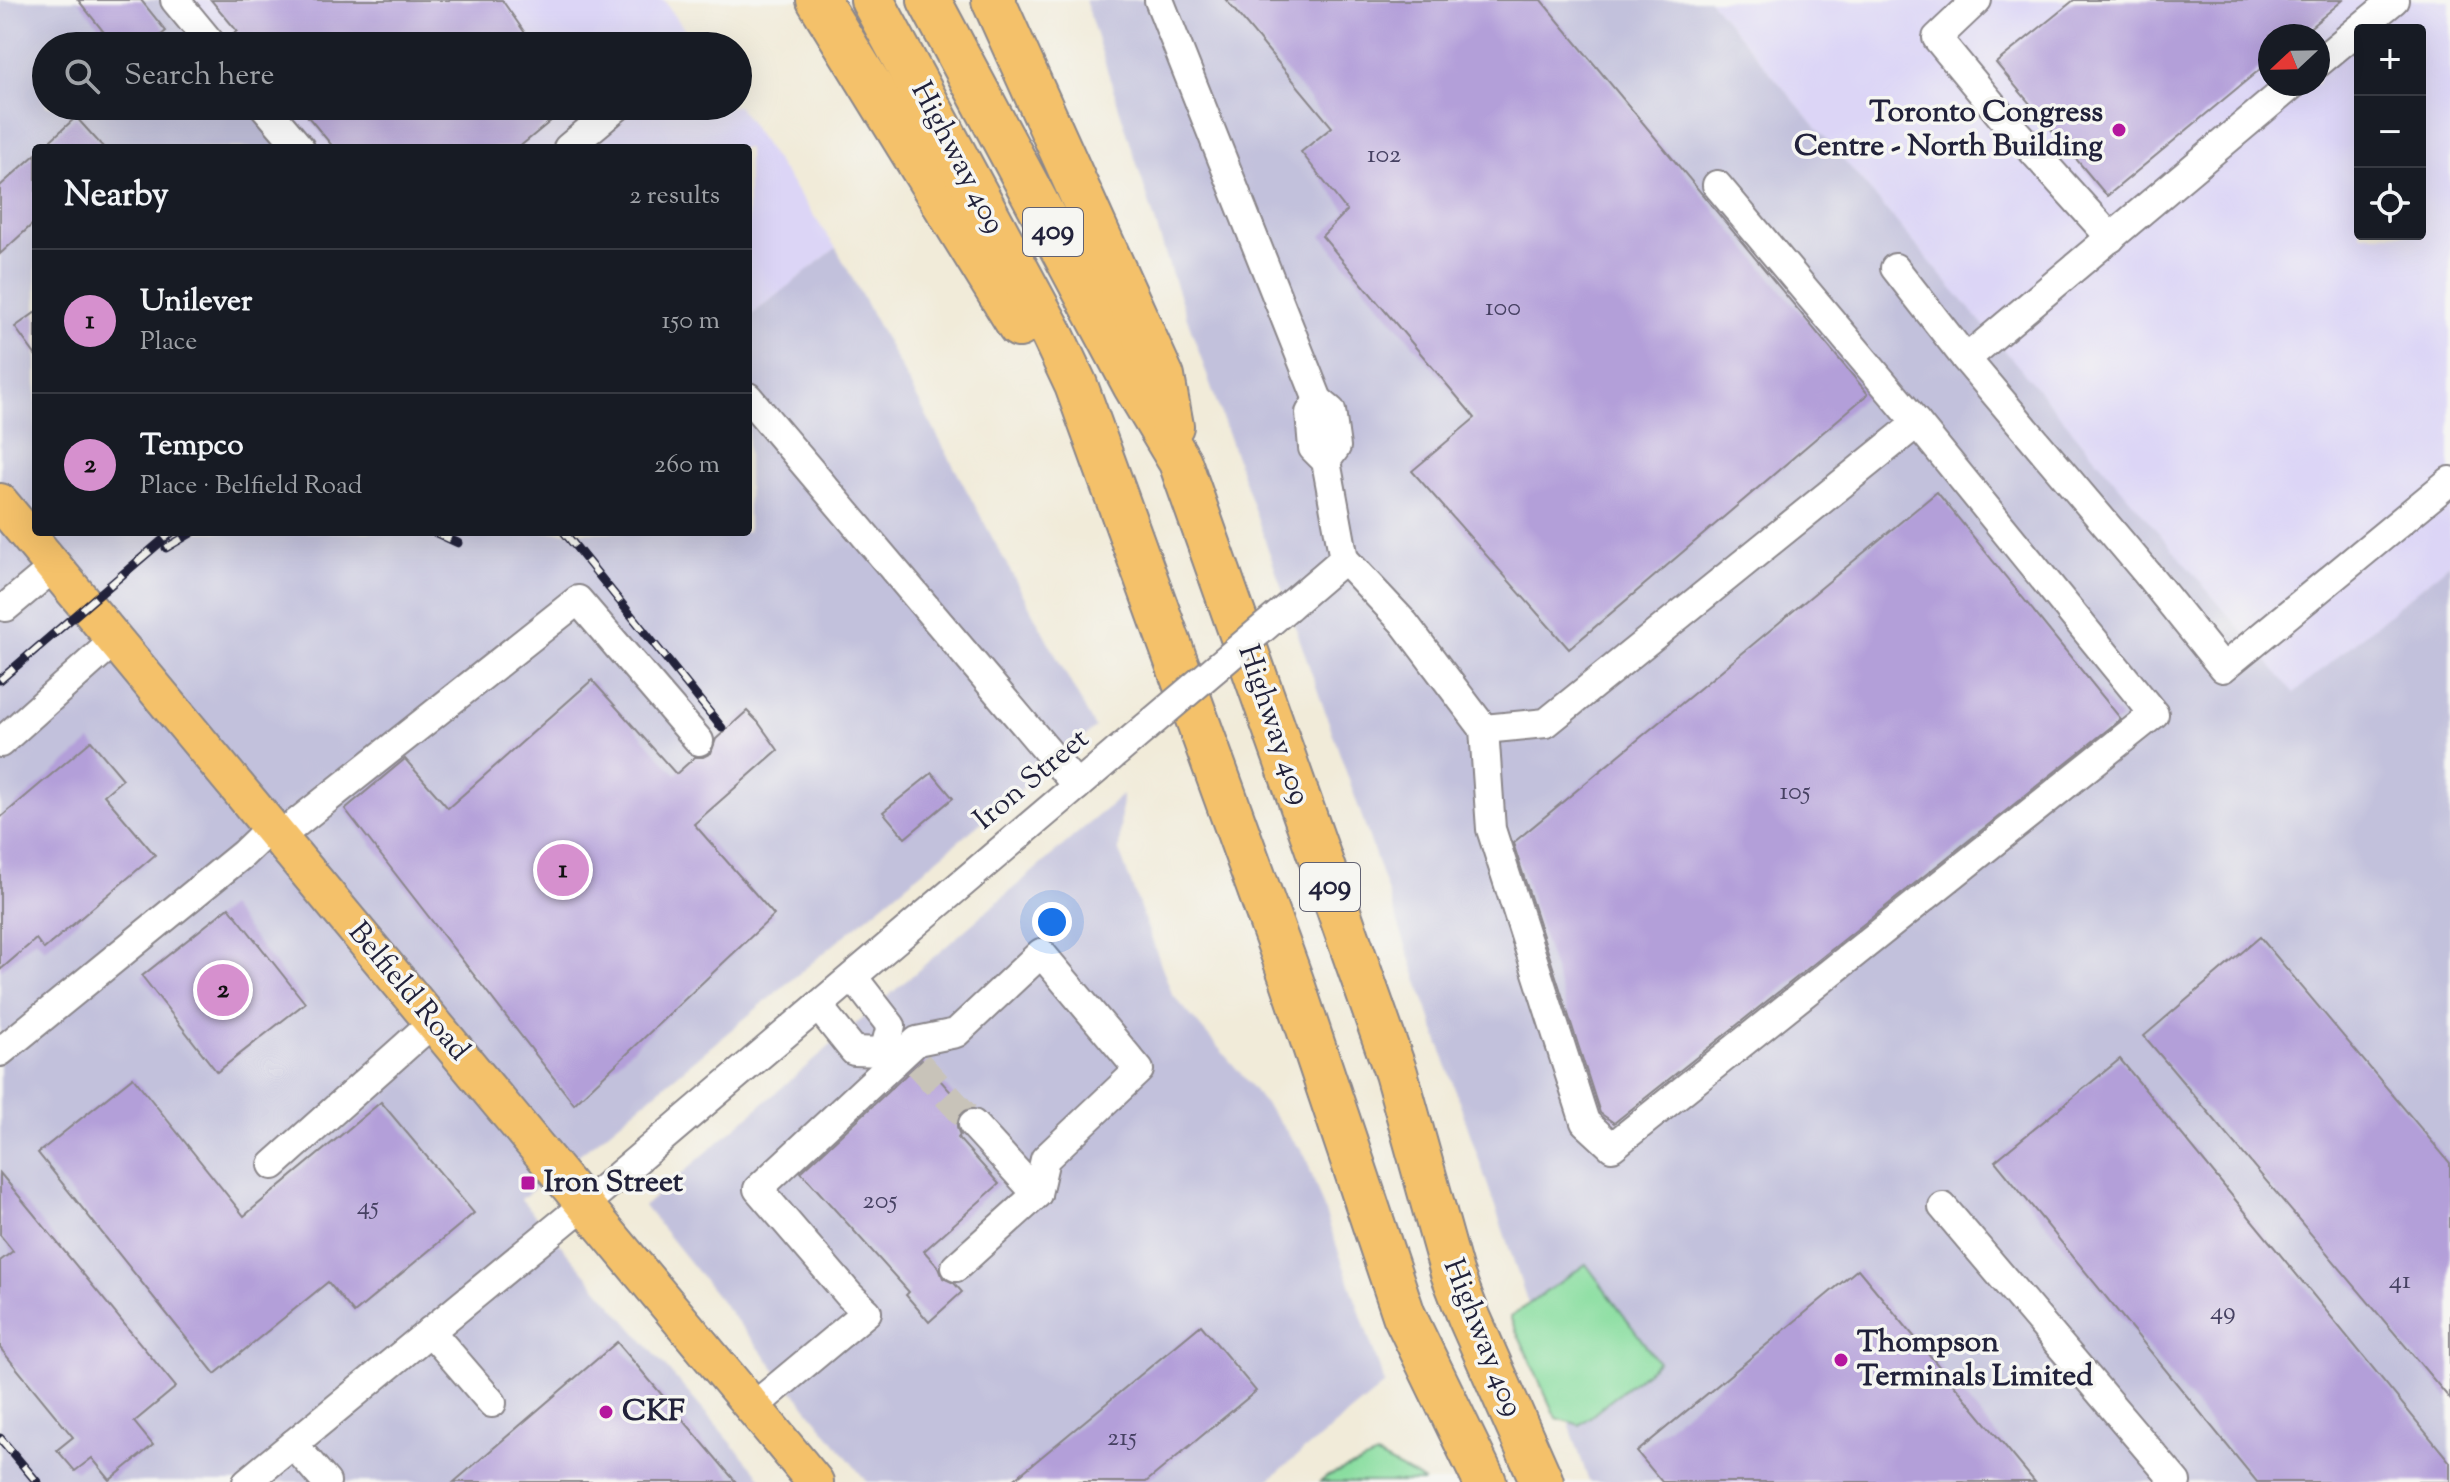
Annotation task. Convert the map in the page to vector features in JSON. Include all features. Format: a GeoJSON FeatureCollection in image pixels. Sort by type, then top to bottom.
{"type":"FeatureCollection","features":[{"type":"Feature","properties":{"kind":"highway"},"geometry":{"type":"LineString","coordinates":[[818,0],[1018,326],[1076,385]]}},
{"type":"Feature","properties":{"kind":"highway","name":"Highway 409"},"geometry":{"type":"LineString","coordinates":[[872,0],[1051,332],[1076,385],[1292,981],[1404,1315],[1485,1482]]}},
{"type":"Feature","properties":{"kind":"highway","name":"Highway 409"},"geometry":{"type":"LineString","coordinates":[[929,0],[1134,385],[1180,462],[1396,1073],[1452,1273],[1542,1482]]}},
{"type":"Feature","properties":{"kind":"highway"},"geometry":{"type":"LineString","coordinates":[[993,0],[1163,377],[1180,462]]}},
{"type":"Feature","properties":{"kind":"main road","name":"Belfield Road"},"geometry":{"type":"LineString","coordinates":[[0,502],[815,1482]]}},
{"type":"Feature","properties":{"kind":"street"},"geometry":{"type":"LineString","coordinates":[[175,0],[201,32]]}},
{"type":"Feature","properties":{"kind":"street"},"geometry":{"type":"LineString","coordinates":[[1159,0],[1318,400],[1331,411],[1336,447],[1326,461],[1344,559],[1404,623],[1484,729],[1491,829],[1585,1122],[1612,1147],[2154,714],[1917,423],[1717,185]]}},
{"type":"Feature","properties":{"kind":"street"},"geometry":{"type":"LineString","coordinates":[[1976,0],[1937,38],[2003,118],[2111,238]]}},
{"type":"Feature","properties":{"kind":"street"},"geometry":{"type":"LineString","coordinates":[[2330,53],[2394,0]]}},
{"type":"Feature","properties":{"kind":"street"},"geometry":{"type":"LineString","coordinates":[[1966,359],[2279,96]]}},
{"type":"Feature","properties":{"kind":"street"},"geometry":{"type":"LineString","coordinates":[[276,120],[297,144]]}},
{"type":"Feature","properties":{"kind":"street"},"geometry":{"type":"LineString","coordinates":[[573,144],[601,120]]}},
{"type":"Feature","properties":{"kind":"street"},"geometry":{"type":"LineString","coordinates":[[1895,268],[1966,359],[2128,550],[2223,668],[2450,481]]}},
{"type":"Feature","properties":{"kind":"street"},"geometry":{"type":"LineString","coordinates":[[752,402],[1077,786]]}},
{"type":"Feature","properties":{"kind":"street"},"geometry":{"type":"LineString","coordinates":[[1484,729],[1546,723],[1917,423]]}},
{"type":"Feature","properties":{"kind":"street","name":"Iron Street"},"geometry":{"type":"LineString","coordinates":[[247,1482],[585,1204],[1344,559]]}},
{"type":"Feature","properties":{"kind":"street"},"geometry":{"type":"LineString","coordinates":[[6,607],[54,567]]}},
{"type":"Feature","properties":{"kind":"street"},"geometry":{"type":"LineString","coordinates":[[0,1052],[243,854],[578,600],[699,741]]}},
{"type":"Feature","properties":{"kind":"street"},"geometry":{"type":"LineString","coordinates":[[0,743],[115,640]]}},
{"type":"Feature","properties":{"kind":"street"},"geometry":{"type":"LineString","coordinates":[[753,1407],[867,1312],[758,1189],[917,1041],[956,1033],[1041,953],[1139,1070],[1045,1159],[1037,1194],[956,1267]]}},
{"type":"Feature","properties":{"kind":"street"},"geometry":{"type":"LineString","coordinates":[[853,977],[891,1026],[900,1058]]}},
{"type":"Feature","properties":{"kind":"street"},"geometry":{"type":"LineString","coordinates":[[818,1006],[854,1051],[900,1058]]}},
{"type":"Feature","properties":{"kind":"street"},"geometry":{"type":"LineString","coordinates":[[273,1165],[433,1022]]}},
{"type":"Feature","properties":{"kind":"street"},"geometry":{"type":"LineString","coordinates":[[973,1124],[1037,1194]]}},
{"type":"Feature","properties":{"kind":"street"},"geometry":{"type":"LineString","coordinates":[[1943,1207],[2176,1482]]}},
{"type":"Feature","properties":{"kind":"street"},"geometry":{"type":"LineString","coordinates":[[430,1331],[492,1403]]}},
{"type":"Feature","properties":{"kind":"street"},"geometry":{"type":"LineString","coordinates":[[293,1444],[326,1482]]}},
{"type":"Feature","properties":{"kind":"shaded area"},"geometry":{"type":"Polygon","coordinates":[[[0,0],[165,0],[191,32],[32,32],[32,120],[263,120],[283,144],[32,144],[32,536],[752,536],[752,315],[836,248],[1095,728],[603,1136],[521,1199],[765,1482],[0,1482],[0,0]]]}},
{"type":"Feature","properties":{"kind":"shaded area"},"geometry":{"type":"Polygon","coordinates":[[[165,0],[664,0],[686,32],[191,32],[165,0]]]}},
{"type":"Feature","properties":{"kind":"shaded area"},"geometry":{"type":"Polygon","coordinates":[[[1085,0],[1709,0],[2294,693],[2450,563],[2450,1482],[1589,1482],[1363,820],[1172,275],[1085,0]]]}},
{"type":"Feature","properties":{"kind":"shaded area"},"geometry":{"type":"Polygon","coordinates":[[[1709,0],[2450,0],[2450,563],[2294,694],[1709,0]]]}},
{"type":"Feature","properties":{"kind":"shaded area"},"geometry":{"type":"Polygon","coordinates":[[[263,120],[748,120],[836,248],[752,315],[752,144],[283,144],[263,120]]]}},
{"type":"Feature","properties":{"kind":"shaded area"},"geometry":{"type":"Polygon","coordinates":[[[1122,795],[1119,851],[1172,994],[1305,1155],[1385,1384],[1266,1482],[867,1482],[644,1206],[1122,795]]]}},
{"type":"Feature","properties":{"kind":"green space"},"geometry":{"type":"Polygon","coordinates":[[[1586,1264],[1658,1362],[1580,1425],[1556,1418],[1510,1317],[1586,1264]]]}},
{"type":"Feature","properties":{"kind":"green space"},"geometry":{"type":"Polygon","coordinates":[[[1377,1456],[1425,1482],[1320,1482],[1328,1476],[1377,1456]]]}},
{"type":"Feature","properties":{"kind":"building"},"geometry":{"type":"Polygon","coordinates":[[[78,0],[141,0],[166,31],[165,32],[104,32],[78,0]]]}},
{"type":"Feature","properties":{"kind":"building"},"geometry":{"type":"Polygon","coordinates":[[[211,0],[502,0],[524,32],[236,32],[211,0]]]}},
{"type":"Feature","properties":{"kind":"building"},"geometry":{"type":"Polygon","coordinates":[[[1226,0],[1541,0],[1868,394],[1569,649],[1412,471],[1475,418],[1322,236],[1347,211],[1301,152],[1332,127],[1226,0]]]}},
{"type":"Feature","properties":{"kind":"building","name":"Toronto Congress Centre - North Building"},"geometry":{"type":"Polygon","coordinates":[[[2074,0],[2343,0],[2314,24],[2258,24],[2258,71],[2107,196],[1996,63],[2074,0]]]}},
{"type":"Feature","properties":{"kind":"building"},"geometry":{"type":"Polygon","coordinates":[[[73,120],[79,120],[100,144],[46,144],[73,120]]]}},
{"type":"Feature","properties":{"kind":"building"},"geometry":{"type":"Polygon","coordinates":[[[311,120],[552,120],[523,144],[331,144],[311,120]]]}},
{"type":"Feature","properties":{"kind":"building"},"geometry":{"type":"Polygon","coordinates":[[[32,158],[32,225],[0,254],[0,186],[32,158]]]}},
{"type":"Feature","properties":{"kind":"building"},"geometry":{"type":"Polygon","coordinates":[[[32,315],[32,350],[15,327],[32,315]]]}},
{"type":"Feature","properties":{"kind":"building"},"geometry":{"type":"Polygon","coordinates":[[[1937,492],[2121,719],[1614,1123],[1600,1113],[1513,843],[1937,492]]]}},
{"type":"Feature","properties":{"kind":"building"},"geometry":{"type":"Polygon","coordinates":[[[592,680],[676,774],[695,757],[711,753],[716,739],[747,711],[758,722],[778,750],[694,824],[774,915],[574,1104],[345,809],[405,759],[448,808],[592,680]]]}},
{"type":"Feature","properties":{"kind":"building"},"geometry":{"type":"Polygon","coordinates":[[[91,741],[123,779],[104,795],[155,855],[44,949],[36,939],[0,970],[0,818],[91,741]]]}},
{"type":"Feature","properties":{"kind":"building"},"geometry":{"type":"Polygon","coordinates":[[[932,773],[953,798],[905,838],[883,812],[932,773]]]}},
{"type":"Feature","properties":{"kind":"building"},"geometry":{"type":"Polygon","coordinates":[[[229,907],[305,1003],[217,1072],[142,976],[229,907]]]}},
{"type":"Feature","properties":{"kind":"building"},"geometry":{"type":"Polygon","coordinates":[[[2260,937],[2450,1163],[2450,1399],[2144,1036],[2260,937]]]}},
{"type":"Feature","properties":{"kind":"building"},"geometry":{"type":"Polygon","coordinates":[[[2120,1059],[2450,1462],[2450,1482],[2257,1482],[1995,1161],[2120,1059]]]}},
{"type":"Feature","properties":{"kind":"building"},"geometry":{"type":"Polygon","coordinates":[[[922,1060],[966,1109],[957,1120],[958,1138],[999,1184],[924,1251],[939,1268],[943,1278],[954,1283],[962,1292],[929,1322],[906,1295],[909,1292],[801,1172],[922,1060]]]}},
{"type":"Feature","properties":{"kind":"building"},"geometry":{"type":"Polygon","coordinates":[[[133,1077],[244,1216],[381,1102],[474,1213],[354,1313],[328,1282],[215,1374],[38,1153],[133,1077]]]}},
{"type":"Feature","properties":{"kind":"building"},"geometry":{"type":"Polygon","coordinates":[[[0,1173],[176,1387],[134,1422],[153,1445],[110,1480],[92,1458],[75,1471],[57,1450],[73,1437],[0,1348],[0,1261],[13,1251],[0,1235],[0,1173]]]}},
{"type":"Feature","properties":{"kind":"building","name":"Thompson Terminals Limited"},"geometry":{"type":"Polygon","coordinates":[[[1858,1269],[2035,1482],[1662,1482],[1637,1452],[1858,1269]]]}},
{"type":"Feature","properties":{"kind":"building"},"geometry":{"type":"Polygon","coordinates":[[[1201,1325],[1256,1391],[1146,1482],[1011,1482],[1201,1325]]]}},
{"type":"Feature","properties":{"kind":"building","name":"CKF"},"geometry":{"type":"Polygon","coordinates":[[[617,1342],[736,1482],[454,1482],[617,1342]]]}},
{"type":"Feature","properties":{"kind":"tunnel"},"geometry":{"type":"LineString","coordinates":[[918,1064],[973,1124]]}},
{"type":"Feature","properties":{"kind":"railway"},"geometry":{"type":"LineString","coordinates":[[0,680],[167,536]]}},
{"type":"Feature","properties":{"kind":"railway"},"geometry":{"type":"LineString","coordinates":[[166,548],[186,536]]}},
{"type":"Feature","properties":{"kind":"railway"},"geometry":{"type":"LineString","coordinates":[[443,536],[458,543]]}},
{"type":"Feature","properties":{"kind":"railway"},"geometry":{"type":"LineString","coordinates":[[567,536],[722,728]]}},
{"type":"Feature","properties":{"kind":"railway"},"geometry":{"type":"LineString","coordinates":[[0,1438],[37,1482]]}},
{"type":"Feature","properties":{"kind":"place","name":"Toronto Congress Centre - North Building"},"geometry":{"type":"Point","coordinates":[2119,130]}},
{"type":"Feature","properties":{"kind":"place","name":"Unilever"},"geometry":{"type":"Point","coordinates":[563,870]}},
{"type":"Feature","properties":{"kind":"place","name":"Tempco"},"geometry":{"type":"Point","coordinates":[223,990]}},
{"type":"Feature","properties":{"kind":"place","name":"Iron Street"},"geometry":{"type":"Point","coordinates":[528,1183]}},
{"type":"Feature","properties":{"kind":"place","name":"Thompson Terminals Limited"},"geometry":{"type":"Point","coordinates":[1841,1360]}},
{"type":"Feature","properties":{"kind":"place","name":"CKF"},"geometry":{"type":"Point","coordinates":[606,1412]}}]}
